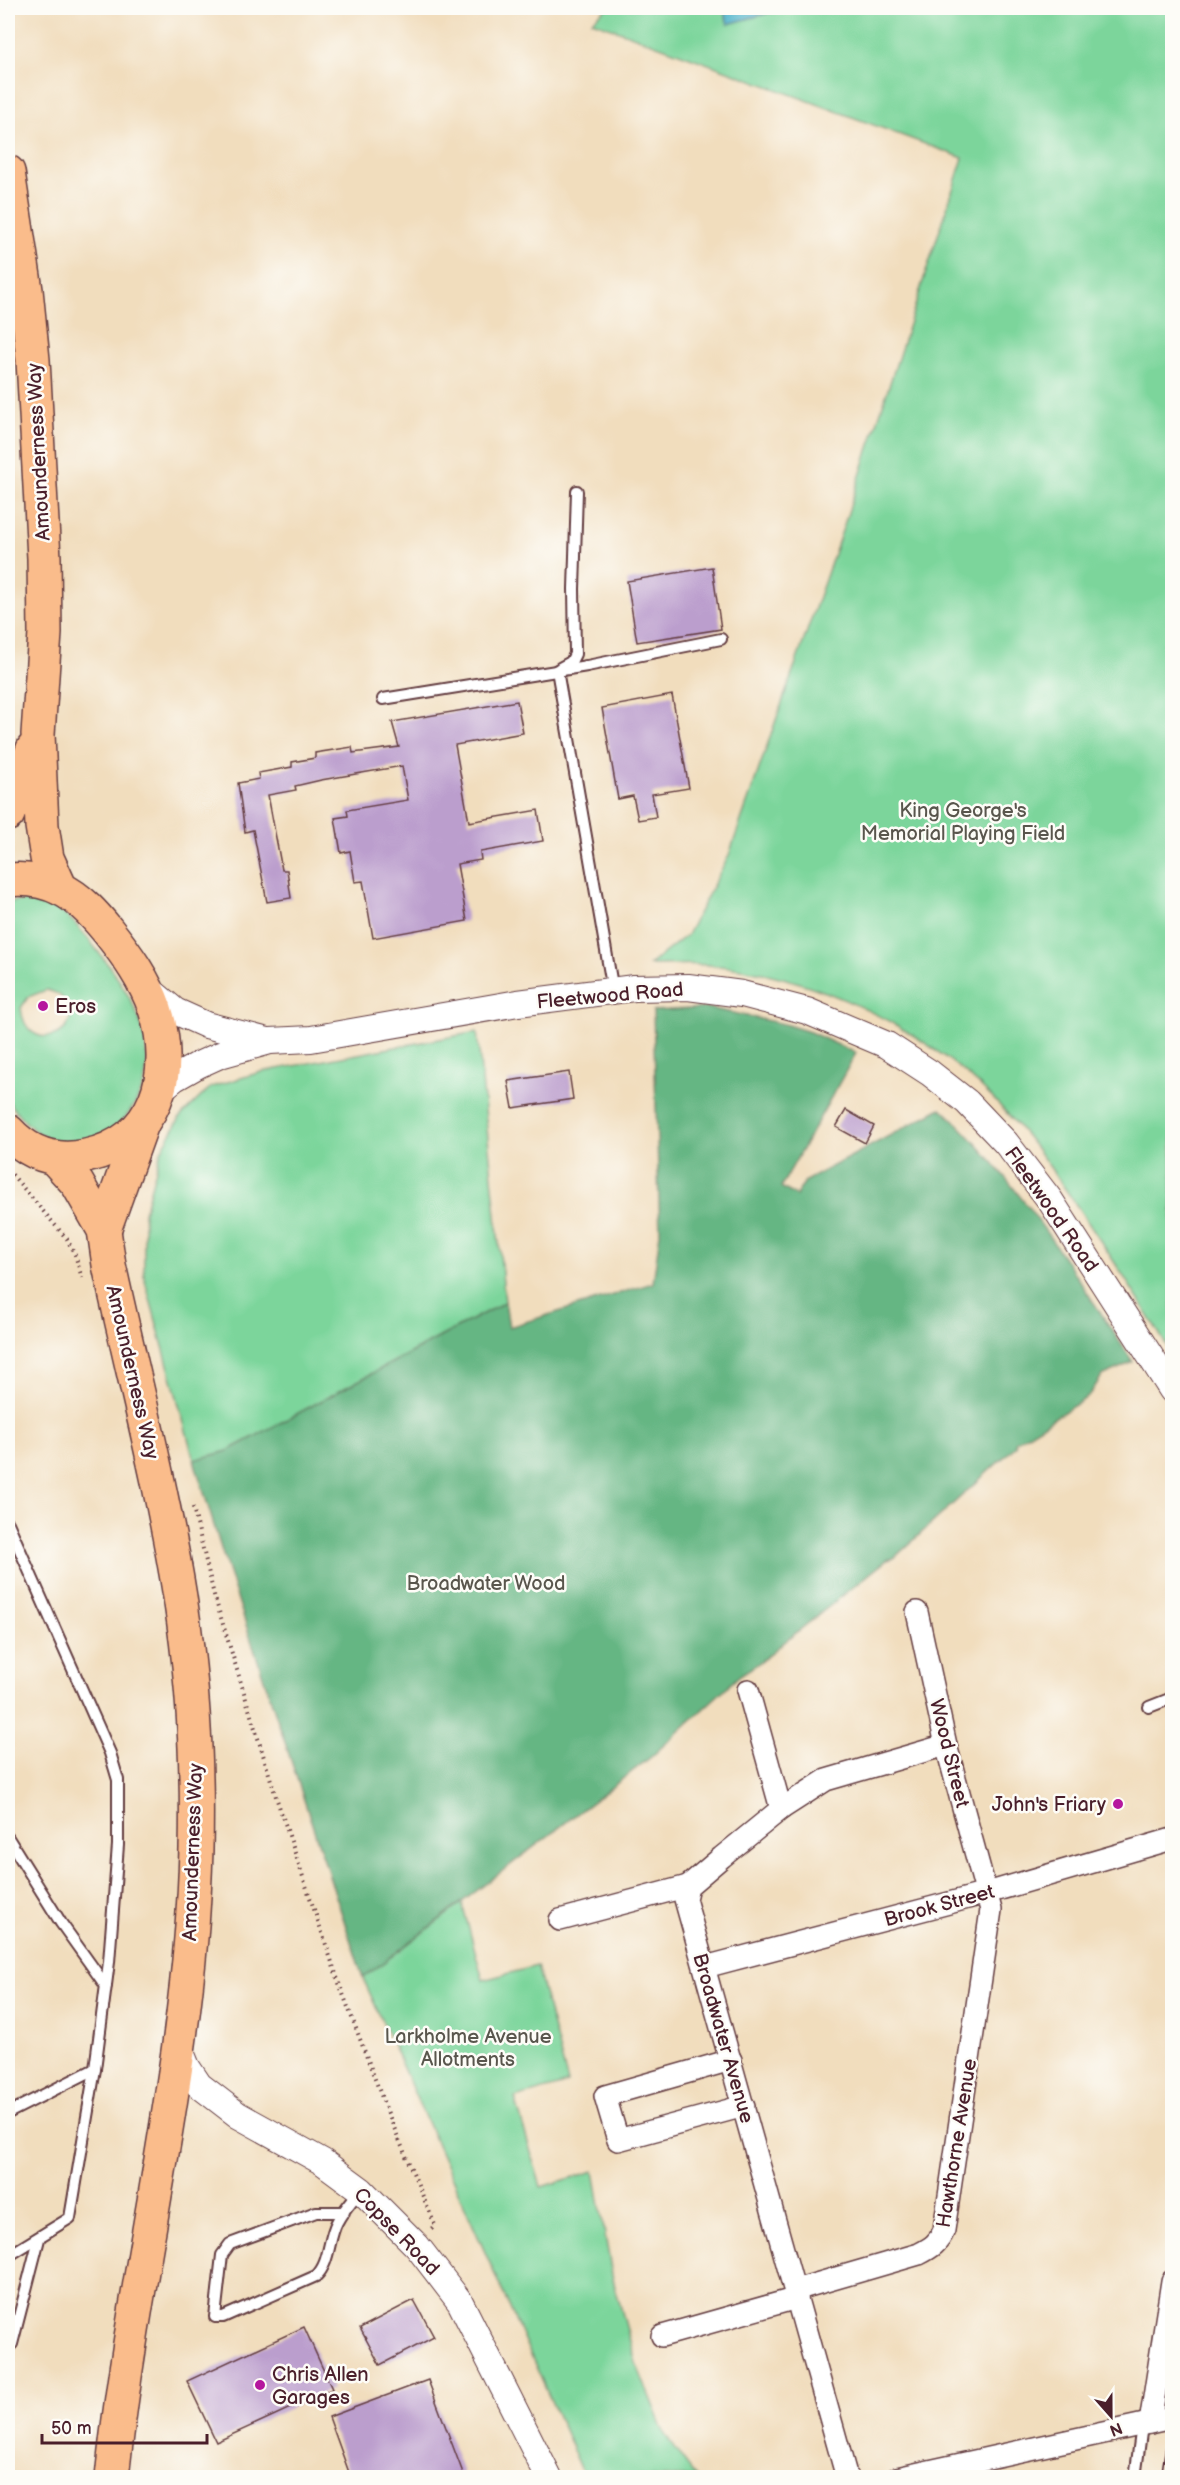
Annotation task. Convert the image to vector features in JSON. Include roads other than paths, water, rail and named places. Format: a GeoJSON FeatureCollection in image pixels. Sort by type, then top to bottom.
{"type":"FeatureCollection","features":[{"type":"Feature","properties":{"kind":"highway","name":"Amounderness Way"},"geometry":{"type":"LineString","coordinates":[[8,172],[27,302],[41,502],[45,633],[38,734],[43,840],[46,858],[61,889]]}},
{"type":"Feature","properties":{"kind":"highway","name":"Amounderness Way"},"geometry":{"type":"LineString","coordinates":[[8,814],[38,734]]}},
{"type":"Feature","properties":{"kind":"highway"},"geometry":{"type":"LineString","coordinates":[[8,880],[29,880],[61,889],[91,910],[123,950],[145,986],[160,1030],[163,1069],[159,1091],[153,1106],[142,1124],[118,1144],[73,1159],[55,1159],[39,1154],[22,1144],[8,1131]]}},
{"type":"Feature","properties":{"kind":"highway","name":"Amounderness Way"},"geometry":{"type":"LineString","coordinates":[[104,1230],[142,1124]]}},
{"type":"Feature","properties":{"kind":"highway","name":"Amounderness Way"},"geometry":{"type":"LineString","coordinates":[[55,1159],[77,1183],[104,1230],[116,1297],[170,1540],[188,1658],[194,1728],[196,1848],[192,1920],[179,2047],[119,2412],[112,2478]]}},
{"type":"Feature","properties":{"kind":"street","name":"Fleetwood Road"},"geometry":{"type":"LineString","coordinates":[[145,986],[175,1011],[206,1025],[270,1041]]}},
{"type":"Feature","properties":{"kind":"street","name":"Fleetwood Road"},"geometry":{"type":"LineString","coordinates":[[159,1091],[175,1078],[220,1055],[270,1041],[333,1036],[518,1003],[613,991],[688,987],[742,994],[807,1011],[887,1045],[930,1073],[967,1102],[1006,1143],[1062,1219],[1173,1390]]}},
{"type":"Feature","properties":{"kind":"street","name":"Wood Street"},"geometry":{"type":"LineString","coordinates":[[917,1612],[946,1745],[987,1893]]}},
{"type":"Feature","properties":{"kind":"street"},"geometry":{"type":"LineString","coordinates":[[748,1690],[781,1809]]}},
{"type":"Feature","properties":{"kind":"street"},"geometry":{"type":"LineString","coordinates":[[560,1920],[688,1886],[781,1809],[826,1780],[946,1745]]}},
{"type":"Feature","properties":{"kind":"street","name":"Brook Street"},"geometry":{"type":"LineString","coordinates":[[705,1967],[987,1893],[1173,1839]]}},
{"type":"Feature","properties":{"kind":"street","name":"Broadwater Avenue"},"geometry":{"type":"LineString","coordinates":[[688,1886],[685,1899],[847,2478]]}},
{"type":"Feature","properties":{"kind":"street","name":"Hawthorne Avenue"},"geometry":{"type":"LineString","coordinates":[[662,2336],[920,2254],[932,2248],[940,2238],[944,2230],[991,1919],[987,1893]]}},
{"type":"Feature","properties":{"kind":"street","name":"Copse Road"},"geometry":{"type":"LineString","coordinates":[[179,2047],[199,2085],[238,2115],[323,2162],[361,2190],[417,2246],[460,2302],[549,2478]]}},
{"type":"Feature","properties":{"kind":"street"},"geometry":{"type":"LineString","coordinates":[[731,2060],[605,2096],[618,2140],[744,2106]]}},
{"type":"Feature","properties":{"kind":"street"},"geometry":{"type":"LineString","coordinates":[[1146,2424],[1173,2281]]}},
{"type":"Feature","properties":{"kind":"street"},"geometry":{"type":"LineString","coordinates":[[897,2478],[1173,2418]]}},
{"type":"Feature","properties":{"kind":"lane"},"geometry":{"type":"LineString","coordinates":[[557,670],[571,662],[575,654],[577,491]]}},
{"type":"Feature","properties":{"kind":"lane"},"geometry":{"type":"LineString","coordinates":[[383,699],[587,666],[721,639]]}},
{"type":"Feature","properties":{"kind":"lane"},"geometry":{"type":"LineString","coordinates":[[557,670],[613,991]]}},
{"type":"Feature","properties":{"kind":"lane"},"geometry":{"type":"LineString","coordinates":[[8,1523],[110,1753],[118,1780],[118,1845],[106,1986],[70,2218],[8,2256]]}},
{"type":"Feature","properties":{"kind":"lane"},"geometry":{"type":"LineString","coordinates":[[1149,1707],[1173,1698]]}},
{"type":"Feature","properties":{"kind":"lane"},"geometry":{"type":"LineString","coordinates":[[8,1838],[61,1923],[106,1986]]}},
{"type":"Feature","properties":{"kind":"lane"},"geometry":{"type":"LineString","coordinates":[[8,2111],[95,2068]]}},
{"type":"Feature","properties":{"kind":"lane"},"geometry":{"type":"LineString","coordinates":[[344,2212],[316,2212],[230,2244],[222,2254],[215,2317],[223,2317],[316,2276],[324,2266],[331,2237],[344,2212],[361,2190]]}},
{"type":"Feature","properties":{"kind":"lane"},"geometry":{"type":"LineString","coordinates":[[8,2336],[12,2344],[39,2239]]}},
{"type":"Feature","properties":{"kind":"lane"},"geometry":{"type":"LineString","coordinates":[[1135,2478],[1146,2424]]}},
{"type":"Feature","properties":{"kind":"water"},"geometry":{"type":"Polygon","coordinates":[[[723,8],[781,8],[728,24],[723,8]]]}},
{"type":"Feature","properties":{"kind":"tram line"},"geometry":{"type":"LineString","coordinates":[[1172,2359],[1167,2396],[1172,2395]]}},
{"type":"Feature","properties":{"kind":"tram line"},"geometry":{"type":"LineString","coordinates":[[1161,2478],[1172,2405]]}},
{"type":"Feature","properties":{"kind":"place","name":"Eros"},"geometry":{"type":"Point","coordinates":[43,1006]}},
{"type":"Feature","properties":{"kind":"place","name":"John's Friary"},"geometry":{"type":"Point","coordinates":[1118,1804]}},
{"type":"Feature","properties":{"kind":"place","name":"Chris Allen Garages"},"geometry":{"type":"Point","coordinates":[260,2385]}},
{"type":"Feature","properties":{"kind":"park label","name":"King George's Memorial Playing Field"},"geometry":{"type":"Point","coordinates":[963,822]}},
{"type":"Feature","properties":{"kind":"park label","name":"Broadwater Wood"},"geometry":{"type":"Point","coordinates":[486,1583]}},
{"type":"Feature","properties":{"kind":"park label","name":"Larkholme Avenue Allotments"},"geometry":{"type":"Point","coordinates":[468,2048]}}]}
